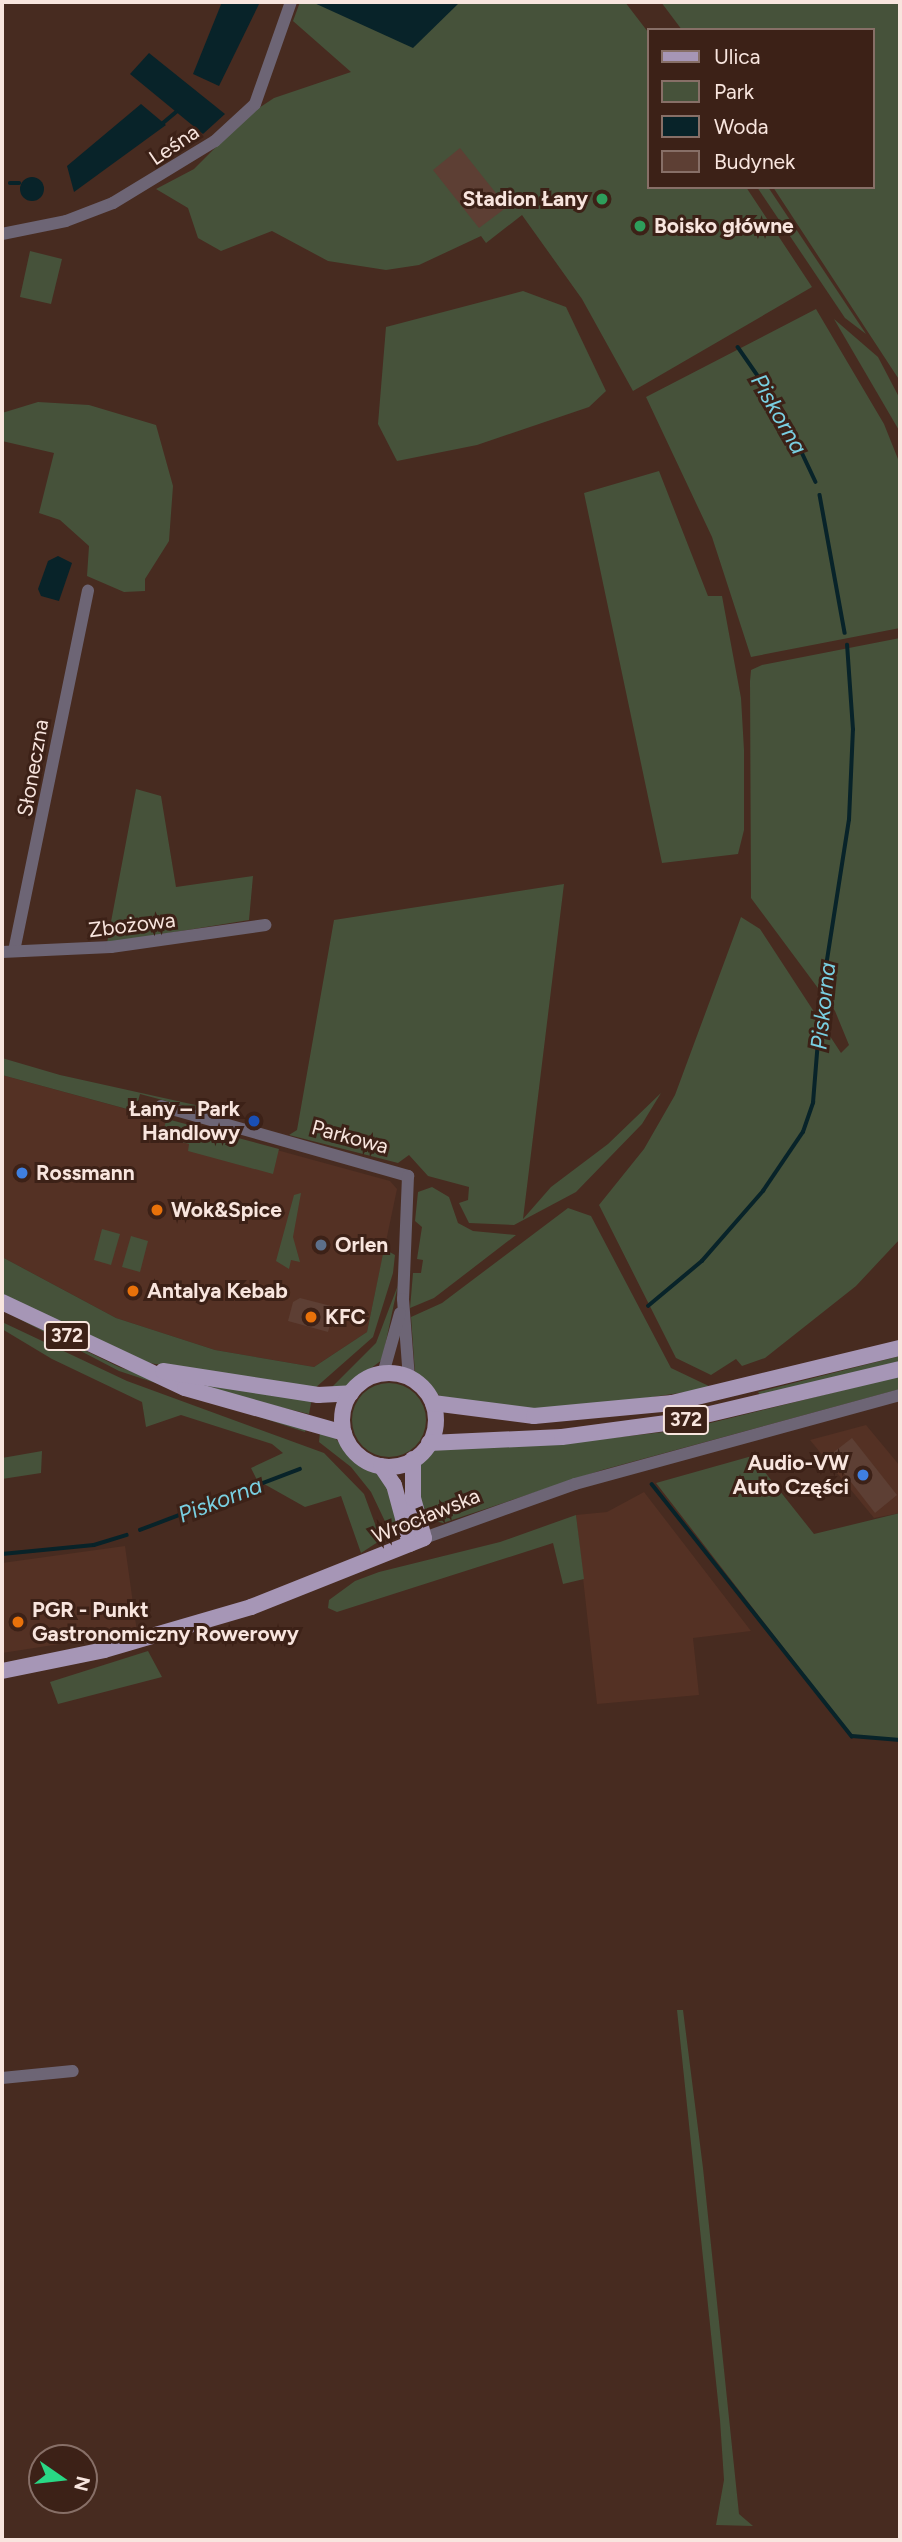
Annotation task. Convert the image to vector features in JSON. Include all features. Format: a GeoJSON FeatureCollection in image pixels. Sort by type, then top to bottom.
{"type":"FeatureCollection","features":[{"type":"Feature","properties":{"kind":"main road","name":"372"},"geometry":{"type":"LineString","coordinates":[[2,1302],[184,1388],[344,1433]]}},
{"type":"Feature","properties":{"kind":"main road","name":"372"},"geometry":{"type":"LineString","coordinates":[[433,1403],[534,1416],[660,1404],[900,1348]]}},
{"type":"Feature","properties":{"kind":"main road","name":"372"},"geometry":{"type":"LineString","coordinates":[[134,1366],[318,1395],[351,1393],[383,1374]]}},
{"type":"Feature","properties":{"kind":"main road","name":"372"},"geometry":{"type":"LineString","coordinates":[[429,1443],[658,1425],[900,1369]]}},
{"type":"Feature","properties":{"kind":"main road"},"geometry":{"type":"LineString","coordinates":[[381,1466],[414,1459],[429,1443],[436,1423],[433,1403],[410,1378],[383,1374]]}},
{"type":"Feature","properties":{"kind":"main road"},"geometry":{"type":"LineString","coordinates":[[351,1393],[343,1411],[344,1433],[358,1455],[381,1466],[394,1485],[417,1541]]}},
{"type":"Feature","properties":{"kind":"main road"},"geometry":{"type":"LineString","coordinates":[[414,1459],[413,1498],[417,1541]]}},
{"type":"Feature","properties":{"kind":"main road","name":"Wrocławska"},"geometry":{"type":"LineString","coordinates":[[2,1671],[214,1619],[417,1541]]}},
{"type":"Feature","properties":{"kind":"street","name":"Leśna"},"geometry":{"type":"LineString","coordinates":[[2,234],[66,221],[113,203],[215,141],[255,104],[291,2]]}},
{"type":"Feature","properties":{"kind":"street","name":"Słoneczna"},"geometry":{"type":"LineString","coordinates":[[8,951],[88,591]]}},
{"type":"Feature","properties":{"kind":"street","name":"Zbożowa"},"geometry":{"type":"LineString","coordinates":[[8,951],[111,947],[265,925]]}},
{"type":"Feature","properties":{"kind":"street","name":"Parkowa"},"geometry":{"type":"LineString","coordinates":[[161,1106],[408,1176],[403,1299]]}},
{"type":"Feature","properties":{"kind":"street"},"geometry":{"type":"LineString","coordinates":[[383,1374],[403,1299]]}},
{"type":"Feature","properties":{"kind":"street"},"geometry":{"type":"LineString","coordinates":[[403,1299],[410,1378]]}},
{"type":"Feature","properties":{"kind":"street","name":"Wrocławska"},"geometry":{"type":"LineString","coordinates":[[417,1541],[575,1484],[900,1395]]}},
{"type":"Feature","properties":{"kind":"street"},"geometry":{"type":"LineString","coordinates":[[2,2078],[73,2071]]}},
{"type":"Feature","properties":{"kind":"shaded area"},"geometry":{"type":"Polygon","coordinates":[[[2,1075],[390,1181],[397,1189],[367,1332],[314,1367],[215,1350],[116,1318],[2,1257],[2,1075]]]}},
{"type":"Feature","properties":{"kind":"shaded area"},"geometry":{"type":"Polygon","coordinates":[[[866,1425],[900,1466],[900,1513],[874,1518],[810,1440],[866,1425]]]}},
{"type":"Feature","properties":{"kind":"shaded area"},"geometry":{"type":"Polygon","coordinates":[[[644,1492],[751,1631],[693,1638],[699,1695],[597,1704],[576,1515],[607,1512],[644,1492]]]}},
{"type":"Feature","properties":{"kind":"shaded area"},"geometry":{"type":"Polygon","coordinates":[[[125,1546],[137,1632],[2,1653],[2,1563],[125,1546]]]}},
{"type":"Feature","properties":{"kind":"green space","name":"Stadion Łany"},"geometry":{"type":"Polygon","coordinates":[[[300,2],[625,2],[646,29],[646,189],[747,189],[812,287],[633,391],[582,299],[522,215],[486,243],[481,236],[419,265],[386,270],[328,261],[272,231],[221,251],[198,238],[188,208],[156,189],[194,169],[247,116],[274,98],[351,72],[293,21],[300,2]]]}},
{"type":"Feature","properties":{"kind":"green space"},"geometry":{"type":"Polygon","coordinates":[[[661,2],[900,2],[900,381],[774,189],[874,189],[874,28],[680,28],[661,2]]]}},
{"type":"Feature","properties":{"kind":"green space"},"geometry":{"type":"Polygon","coordinates":[[[758,189],[769,189],[866,334],[845,318],[758,189]]]}},
{"type":"Feature","properties":{"kind":"green space"},"geometry":{"type":"Polygon","coordinates":[[[30,251],[62,259],[51,304],[20,297],[30,251]]]}},
{"type":"Feature","properties":{"kind":"green space"},"geometry":{"type":"Polygon","coordinates":[[[523,291],[566,307],[606,391],[589,407],[477,445],[397,461],[378,424],[386,327],[523,291]]]}},
{"type":"Feature","properties":{"kind":"green space"},"geometry":{"type":"Polygon","coordinates":[[[816,309],[884,424],[900,464],[900,628],[751,657],[712,537],[646,397],[816,309]]]}},
{"type":"Feature","properties":{"kind":"green space"},"geometry":{"type":"Polygon","coordinates":[[[834,319],[878,357],[900,399],[900,432],[834,319]]]}},
{"type":"Feature","properties":{"kind":"green space"},"geometry":{"type":"Polygon","coordinates":[[[38,402],[89,405],[156,425],[173,486],[169,541],[145,579],[145,591],[124,592],[87,576],[89,546],[60,520],[39,513],[54,453],[2,441],[2,413],[38,402]]]}},
{"type":"Feature","properties":{"kind":"green space"},"geometry":{"type":"Polygon","coordinates":[[[659,471],[708,596],[722,596],[741,698],[744,750],[744,830],[738,854],[662,863],[584,493],[659,471]]]}},
{"type":"Feature","properties":{"kind":"green space"},"geometry":{"type":"Polygon","coordinates":[[[900,638],[900,1239],[856,1286],[765,1358],[742,1366],[736,1359],[711,1375],[676,1358],[599,1205],[644,1149],[675,1095],[741,917],[760,929],[841,1053],[849,1045],[835,1011],[751,898],[751,670],[762,665],[900,638]]]}},
{"type":"Feature","properties":{"kind":"green space"},"geometry":{"type":"Polygon","coordinates":[[[136,789],[161,796],[176,887],[253,876],[249,920],[107,943],[136,789]]]}},
{"type":"Feature","properties":{"kind":"green space"},"geometry":{"type":"Polygon","coordinates":[[[564,884],[523,1219],[551,1187],[608,1144],[661,1093],[642,1124],[576,1192],[514,1225],[469,1223],[459,1203],[468,1200],[469,1187],[428,1176],[409,1155],[398,1163],[289,1135],[297,1130],[334,920],[564,884]]]}},
{"type":"Feature","properties":{"kind":"green space"},"geometry":{"type":"Polygon","coordinates":[[[2,1058],[60,1075],[227,1112],[226,1117],[140,1094],[137,1105],[149,1115],[2,1075],[2,1058]]]}},
{"type":"Feature","properties":{"kind":"green space"},"geometry":{"type":"Polygon","coordinates":[[[167,1119],[279,1149],[273,1174],[188,1151],[189,1144],[161,1136],[167,1119]]]}},
{"type":"Feature","properties":{"kind":"green space"},"geometry":{"type":"Polygon","coordinates":[[[432,1187],[449,1197],[458,1223],[473,1231],[516,1235],[434,1298],[410,1308],[413,1273],[421,1273],[423,1260],[417,1259],[422,1227],[415,1221],[418,1192],[432,1187]]]}},
{"type":"Feature","properties":{"kind":"green space"},"geometry":{"type":"Polygon","coordinates":[[[301,1193],[293,1237],[300,1262],[291,1260],[289,1269],[276,1261],[294,1195],[301,1193]]]}},
{"type":"Feature","properties":{"kind":"green space"},"geometry":{"type":"Polygon","coordinates":[[[568,1208],[591,1216],[671,1368],[713,1388],[585,1407],[512,1410],[444,1400],[415,1373],[411,1317],[442,1303],[568,1208]]]}},
{"type":"Feature","properties":{"kind":"green space"},"geometry":{"type":"Polygon","coordinates":[[[102,1229],[120,1234],[111,1265],[94,1260],[102,1229]]]}},
{"type":"Feature","properties":{"kind":"green space"},"geometry":{"type":"Polygon","coordinates":[[[131,1236],[148,1241],[140,1272],[122,1267],[131,1236]]]}},
{"type":"Feature","properties":{"kind":"green space"},"geometry":{"type":"Polygon","coordinates":[[[384,1249],[395,1255],[393,1273],[373,1337],[314,1389],[149,1363],[2,1295],[2,1257],[116,1318],[215,1350],[314,1367],[367,1332],[384,1249]]]}},
{"type":"Feature","properties":{"kind":"green space"},"geometry":{"type":"Polygon","coordinates":[[[398,1285],[382,1360],[347,1386],[327,1392],[376,1343],[398,1285]]]}},
{"type":"Feature","properties":{"kind":"green space"},"geometry":{"type":"Polygon","coordinates":[[[2,1310],[119,1367],[306,1428],[305,1432],[119,1371],[2,1310]]]}},
{"type":"Feature","properties":{"kind":"green space"},"geometry":{"type":"Polygon","coordinates":[[[2,1322],[127,1381],[324,1453],[364,1494],[381,1540],[361,1553],[341,1496],[305,1507],[257,1480],[251,1468],[283,1453],[272,1444],[181,1415],[146,1427],[142,1402],[52,1359],[2,1329],[2,1322]]]}},
{"type":"Feature","properties":{"kind":"green space"},"geometry":{"type":"Polygon","coordinates":[[[900,1356],[900,1361],[761,1397],[758,1392],[900,1356]]]}},
{"type":"Feature","properties":{"kind":"green space"},"geometry":{"type":"Polygon","coordinates":[[[900,1376],[900,1389],[602,1470],[443,1523],[428,1519],[420,1510],[420,1464],[435,1449],[566,1443],[682,1430],[900,1376]]]}},
{"type":"Feature","properties":{"kind":"green space"},"geometry":{"type":"Polygon","coordinates":[[[190,1380],[312,1398],[309,1414],[192,1386],[190,1380]]]}},
{"type":"Feature","properties":{"kind":"green space"},"geometry":{"type":"Polygon","coordinates":[[[389,1383],[403,1386],[415,1394],[423,1406],[426,1420],[423,1434],[415,1446],[403,1454],[389,1457],[375,1454],[363,1446],[355,1434],[352,1420],[355,1406],[363,1394],[375,1386],[389,1383]]]}},
{"type":"Feature","properties":{"kind":"green space"},"geometry":{"type":"Polygon","coordinates":[[[320,1432],[335,1438],[358,1464],[385,1478],[398,1524],[392,1536],[371,1492],[351,1467],[319,1442],[320,1432]]]}},
{"type":"Feature","properties":{"kind":"green space"},"geometry":{"type":"Polygon","coordinates":[[[42,1451],[41,1473],[2,1479],[2,1458],[42,1451]]]}},
{"type":"Feature","properties":{"kind":"green space"},"geometry":{"type":"Polygon","coordinates":[[[752,1456],[814,1534],[900,1513],[900,1740],[852,1736],[656,1483],[752,1456]]]}},
{"type":"Feature","properties":{"kind":"green space"},"geometry":{"type":"Polygon","coordinates":[[[576,1515],[584,1579],[563,1584],[553,1543],[337,1612],[328,1608],[329,1600],[355,1581],[379,1572],[500,1542],[576,1515]]]}},
{"type":"Feature","properties":{"kind":"green space"},"geometry":{"type":"Polygon","coordinates":[[[148,1651],[162,1677],[58,1704],[50,1682],[148,1651]]]}},
{"type":"Feature","properties":{"kind":"green space"},"geometry":{"type":"Polygon","coordinates":[[[677,2010],[683,2010],[703,2168],[739,2514],[753,2526],[716,2525],[724,2480],[720,2420],[677,2010]]]}},
{"type":"Feature","properties":{"kind":"water"},"geometry":{"type":"Polygon","coordinates":[[[222,2],[260,2],[219,86],[193,74],[222,2]]]}},
{"type":"Feature","properties":{"kind":"water"},"geometry":{"type":"Polygon","coordinates":[[[312,2],[460,2],[413,48],[312,2]]]}},
{"type":"Feature","properties":{"kind":"water"},"geometry":{"type":"Polygon","coordinates":[[[149,53],[225,114],[203,134],[130,74],[149,53]]]}},
{"type":"Feature","properties":{"kind":"water"},"geometry":{"type":"Polygon","coordinates":[[[141,104],[166,125],[74,192],[67,166],[141,104]]]}},
{"type":"Feature","properties":{"kind":"water"},"geometry":{"type":"Polygon","coordinates":[[[32,177],[41,180],[44,189],[41,198],[32,201],[23,198],[20,189],[23,180],[32,177]]]}},
{"type":"Feature","properties":{"kind":"water"},"geometry":{"type":"Polygon","coordinates":[[[58,556],[72,563],[59,601],[41,596],[38,589],[48,561],[58,556]]]}},
{"type":"Feature","properties":{"kind":"building"},"geometry":{"type":"Polygon","coordinates":[[[460,148],[507,207],[479,228],[433,170],[460,148]]]}},
{"type":"Feature","properties":{"kind":"building","name":"KFC"},"geometry":{"type":"Polygon","coordinates":[[[300,1298],[335,1307],[328,1332],[288,1321],[293,1302],[300,1298]]]}},
{"type":"Feature","properties":{"kind":"building","name":"Audio-VW Auto Części"},"geometry":{"type":"Polygon","coordinates":[[[852,1438],[897,1495],[875,1513],[830,1455],[852,1438]]]}},
{"type":"Feature","properties":{"kind":"waterway"},"geometry":{"type":"LineString","coordinates":[[163,123],[176,112]]}},
{"type":"Feature","properties":{"kind":"waterway"},"geometry":{"type":"LineString","coordinates":[[10,183],[19,183]]}},
{"type":"Feature","properties":{"kind":"waterway","name":"Piskorna"},"geometry":{"type":"LineString","coordinates":[[738,347],[783,412],[816,482]]}},
{"type":"Feature","properties":{"kind":"waterway","name":"Piskorna"},"geometry":{"type":"LineString","coordinates":[[820,495],[845,633]]}},
{"type":"Feature","properties":{"kind":"waterway","name":"Piskorna"},"geometry":{"type":"LineString","coordinates":[[648,1306],[702,1261],[763,1191],[803,1132],[813,1103],[822,992],[849,820],[853,730],[847,645]]}},
{"type":"Feature","properties":{"kind":"waterway","name":"Piskorna"},"geometry":{"type":"LineString","coordinates":[[140,1530],[300,1469]]}},
{"type":"Feature","properties":{"kind":"waterway"},"geometry":{"type":"LineString","coordinates":[[652,1484],[852,1736],[900,1740]]}},
{"type":"Feature","properties":{"kind":"waterway","name":"Piskorna"},"geometry":{"type":"LineString","coordinates":[[2,1554],[94,1545],[127,1535]]}},
{"type":"Feature","properties":{"kind":"place","name":"Stadion Łany"},"geometry":{"type":"Point","coordinates":[602,199]}},
{"type":"Feature","properties":{"kind":"place","name":"Boisko główne"},"geometry":{"type":"Point","coordinates":[640,226]}},
{"type":"Feature","properties":{"kind":"place","name":"Łany – Park Handlowy"},"geometry":{"type":"Point","coordinates":[254,1121]}},
{"type":"Feature","properties":{"kind":"place","name":"Rossmann"},"geometry":{"type":"Point","coordinates":[22,1173]}},
{"type":"Feature","properties":{"kind":"place","name":"Wok&Spice"},"geometry":{"type":"Point","coordinates":[157,1210]}},
{"type":"Feature","properties":{"kind":"place","name":"Orlen"},"geometry":{"type":"Point","coordinates":[321,1245]}},
{"type":"Feature","properties":{"kind":"place","name":"Antalya Kebab"},"geometry":{"type":"Point","coordinates":[133,1291]}},
{"type":"Feature","properties":{"kind":"place","name":"KFC"},"geometry":{"type":"Point","coordinates":[311,1317]}},
{"type":"Feature","properties":{"kind":"place","name":"Audio-VW Auto Części"},"geometry":{"type":"Point","coordinates":[863,1475]}},
{"type":"Feature","properties":{"kind":"place","name":"PGR - Punkt Gastronomiczny Rowerowy"},"geometry":{"type":"Point","coordinates":[18,1622]}}]}
